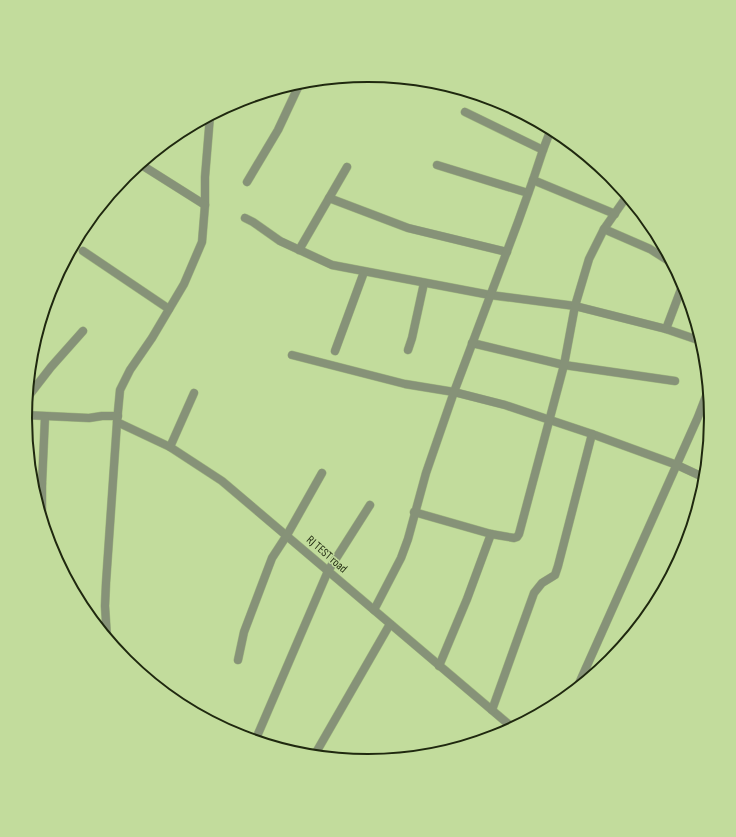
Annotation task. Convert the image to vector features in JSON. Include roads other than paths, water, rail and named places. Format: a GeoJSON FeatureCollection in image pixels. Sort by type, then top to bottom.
{"type":"FeatureCollection","features":[{"type":"Feature","properties":{"kind":"street"},"geometry":{"type":"LineString","coordinates":[[247,182],[278,130],[296,90]]}},
{"type":"Feature","properties":{"kind":"street"},"geometry":{"type":"LineString","coordinates":[[465,112],[543,150]]}},
{"type":"Feature","properties":{"kind":"street"},"geometry":{"type":"LineString","coordinates":[[106,630],[105,606],[106,583],[120,390],[130,370],[170,309],[184,284],[199,250],[203,231],[205,177],[209,123]]}},
{"type":"Feature","properties":{"kind":"street"},"geometry":{"type":"LineString","coordinates":[[374,610],[401,558],[408,539],[414,512],[426,473],[454,392],[534,180],[549,135]]}},
{"type":"Feature","properties":{"kind":"street"},"geometry":{"type":"LineString","coordinates":[[437,165],[528,193]]}},
{"type":"Feature","properties":{"kind":"street"},"geometry":{"type":"LineString","coordinates":[[145,167],[205,205]]}},
{"type":"Feature","properties":{"kind":"street"},"geometry":{"type":"LineString","coordinates":[[299,250],[347,167]]}},
{"type":"Feature","properties":{"kind":"street"},"geometry":{"type":"LineString","coordinates":[[534,180],[615,214]]}},
{"type":"Feature","properties":{"kind":"street"},"geometry":{"type":"LineString","coordinates":[[329,198],[408,228],[507,252]]}},
{"type":"Feature","properties":{"kind":"street"},"geometry":{"type":"LineString","coordinates":[[414,512],[492,534],[517,538],[564,365],[575,306],[588,259],[604,229],[624,201]]}},
{"type":"Feature","properties":{"kind":"street"},"geometry":{"type":"LineString","coordinates":[[245,218],[280,241],[332,265],[490,295],[575,306],[666,329],[695,339]]}},
{"type":"Feature","properties":{"kind":"street"},"geometry":{"type":"LineString","coordinates":[[604,229],[650,249],[662,257]]}},
{"type":"Feature","properties":{"kind":"street"},"geometry":{"type":"LineString","coordinates":[[83,251],[170,309]]}},
{"type":"Feature","properties":{"kind":"street"},"geometry":{"type":"LineString","coordinates":[[335,351],[364,272]]}},
{"type":"Feature","properties":{"kind":"street"},"geometry":{"type":"LineString","coordinates":[[408,350],[424,283]]}},
{"type":"Feature","properties":{"kind":"street"},"geometry":{"type":"LineString","coordinates":[[666,329],[679,294]]}},
{"type":"Feature","properties":{"kind":"street"},"geometry":{"type":"LineString","coordinates":[[34,389],[51,367],[83,331]]}},
{"type":"Feature","properties":{"kind":"street"},"geometry":{"type":"LineString","coordinates":[[472,343],[564,365],[675,381]]}},
{"type":"Feature","properties":{"kind":"street"},"geometry":{"type":"LineString","coordinates":[[292,355],[405,384],[454,392],[505,405],[592,434],[677,465],[699,475]]}},
{"type":"Feature","properties":{"kind":"street"},"geometry":{"type":"LineString","coordinates":[[170,447],[194,393]]}},
{"type":"Feature","properties":{"kind":"street"},"geometry":{"type":"LineString","coordinates":[[581,678],[677,465],[703,402]]}},
{"type":"Feature","properties":{"kind":"street"},"geometry":{"type":"LineString","coordinates":[[32,416],[89,418],[102,416],[117,419]]}},
{"type":"Feature","properties":{"kind":"street"},"geometry":{"type":"LineString","coordinates":[[42,501],[45,417]]}},
{"type":"Feature","properties":{"kind":"street","name":"RJ TEST road"},"geometry":{"type":"LineString","coordinates":[[117,419],[170,447],[222,481],[508,724]]}},
{"type":"Feature","properties":{"kind":"street"},"geometry":{"type":"LineString","coordinates":[[492,710],[534,593],[542,583],[555,574],[558,566],[592,434]]}},
{"type":"Feature","properties":{"kind":"street"},"geometry":{"type":"LineString","coordinates":[[238,660],[244,632],[267,569],[322,473]]}},
{"type":"Feature","properties":{"kind":"street"},"geometry":{"type":"LineString","coordinates":[[38,482],[42,484]]}},
{"type":"Feature","properties":{"kind":"street"},"geometry":{"type":"LineString","coordinates":[[257,736],[328,571],[370,505]]}},
{"type":"Feature","properties":{"kind":"street"},"geometry":{"type":"LineString","coordinates":[[439,666],[492,534]]}},
{"type":"Feature","properties":{"kind":"street"},"geometry":{"type":"LineString","coordinates":[[317,751],[390,624]]}}]}
